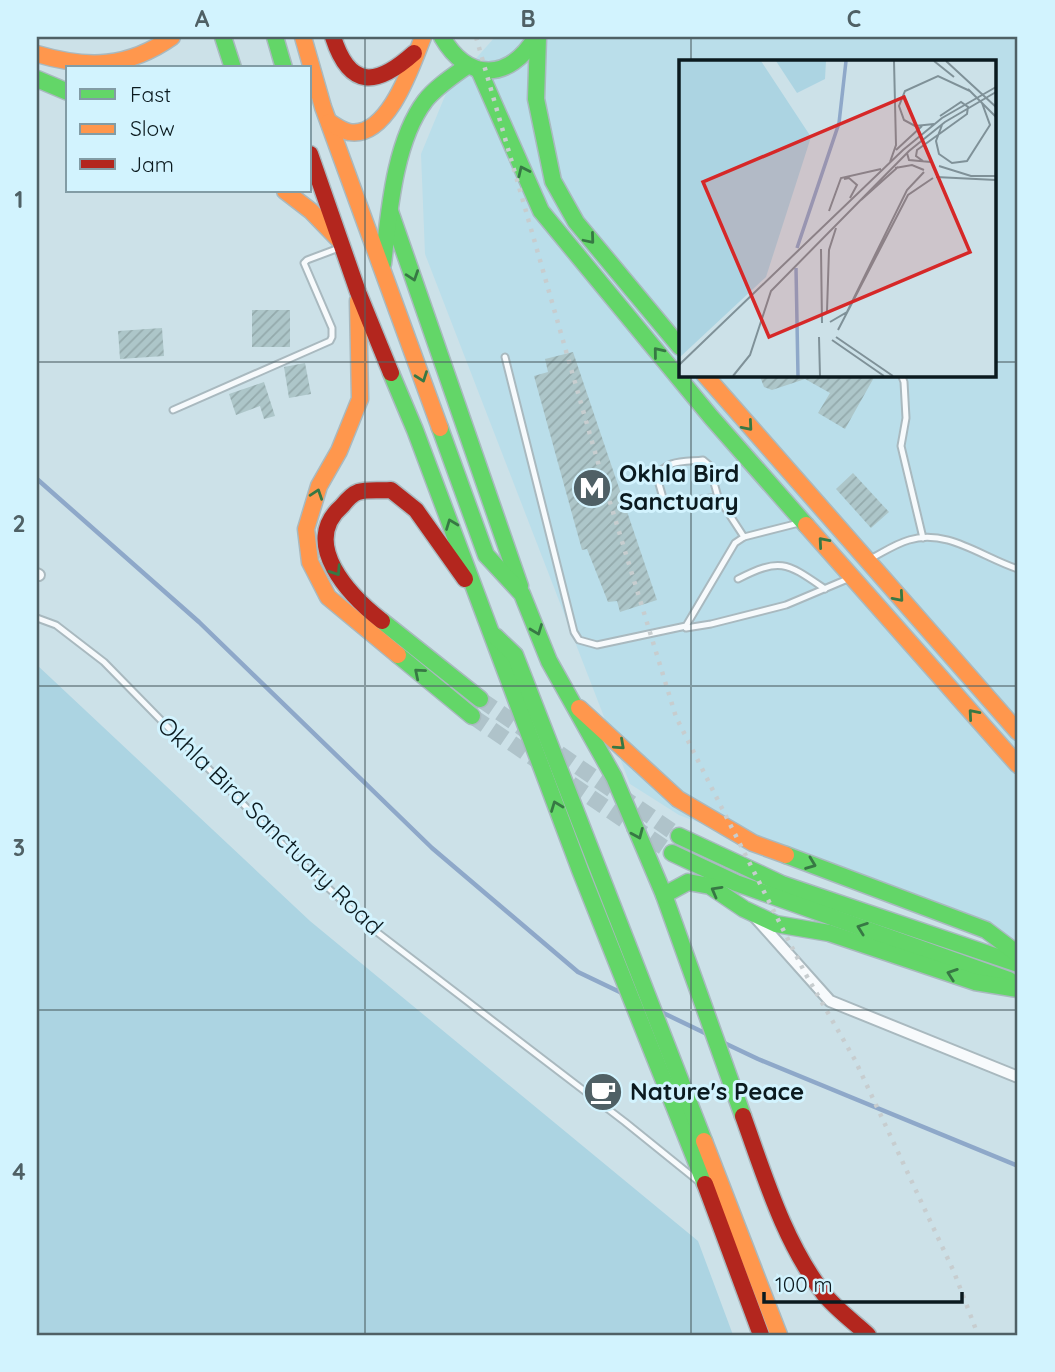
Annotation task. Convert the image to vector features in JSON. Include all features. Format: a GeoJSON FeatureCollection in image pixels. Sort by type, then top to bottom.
{"type":"FeatureCollection","features":[{"type":"Feature","properties":{"kind":"main road"},"geometry":{"type":"LineString","coordinates":[[37,54],[72,64],[108,63],[134,58],[172,37]]}},
{"type":"Feature","properties":{"kind":"main road"},"geometry":{"type":"LineString","coordinates":[[223,37],[232,66]]}},
{"type":"Feature","properties":{"kind":"main road"},"geometry":{"type":"LineString","coordinates":[[275,37],[283,66]]}},
{"type":"Feature","properties":{"kind":"main road"},"geometry":{"type":"LineString","coordinates":[[303,37],[312,66]]}},
{"type":"Feature","properties":{"kind":"main road"},"geometry":{"type":"LineString","coordinates":[[333,37],[344,66],[362,77],[384,76],[420,44]]}},
{"type":"Feature","properties":{"kind":"main road"},"geometry":{"type":"LineString","coordinates":[[442,37],[456,58],[473,68],[499,70],[517,63],[531,49],[537,37]]}},
{"type":"Feature","properties":{"kind":"main road"},"geometry":{"type":"LineString","coordinates":[[537,37],[536,99],[553,181],[576,222],[679,345]]}},
{"type":"Feature","properties":{"kind":"main road"},"geometry":{"type":"LineString","coordinates":[[326,114],[336,128],[355,135],[375,125],[402,87],[420,44]]}},
{"type":"Feature","properties":{"kind":"main road"},"geometry":{"type":"LineString","coordinates":[[312,67],[326,114],[486,555],[522,594]]}},
{"type":"Feature","properties":{"kind":"main road"},"geometry":{"type":"LineString","coordinates":[[383,267],[390,211],[404,150],[423,104],[436,89],[473,68]]}},
{"type":"Feature","properties":{"kind":"main road"},"geometry":{"type":"LineString","coordinates":[[473,68],[541,211],[711,417],[1018,765]]}},
{"type":"Feature","properties":{"kind":"main road"},"geometry":{"type":"LineString","coordinates":[[37,79],[66,91]]}},
{"type":"Feature","properties":{"kind":"main road"},"geometry":{"type":"LineString","coordinates":[[312,160],[358,292],[415,430],[580,870],[690,1121],[779,1335]]}},
{"type":"Feature","properties":{"kind":"main road"},"geometry":{"type":"LineString","coordinates":[[286,192],[311,211]]}},
{"type":"Feature","properties":{"kind":"main road"},"geometry":{"type":"LineString","coordinates":[[299,192],[311,211],[340,244]]}},
{"type":"Feature","properties":{"kind":"main road"},"geometry":{"type":"LineString","coordinates":[[390,211],[522,594],[548,661],[614,777],[664,895],[770,1192],[794,1245],[825,1295],[868,1335]]}},
{"type":"Feature","properties":{"kind":"main road"},"geometry":{"type":"LineString","coordinates":[[358,292],[360,399],[339,451],[319,486],[306,529],[310,562],[328,597],[472,716]]}},
{"type":"Feature","properties":{"kind":"main road"},"geometry":{"type":"LineString","coordinates":[[706,376],[1018,732]]}},
{"type":"Feature","properties":{"kind":"main road"},"geometry":{"type":"LineString","coordinates":[[477,595],[416,510],[391,490],[357,492],[332,514],[324,546],[332,566],[361,605],[480,699]]}},
{"type":"Feature","properties":{"kind":"main road"},"geometry":{"type":"LineString","coordinates":[[491,633],[515,655],[598,868],[690,1121],[705,1187],[761,1335]]}},
{"type":"Feature","properties":{"kind":"main road"},"geometry":{"type":"LineString","coordinates":[[569,699],[678,799],[697,812],[753,843],[986,930],[1018,954]]}},
{"type":"Feature","properties":{"kind":"main road"},"geometry":{"type":"LineString","coordinates":[[679,836],[782,884],[1018,964]]}},
{"type":"Feature","properties":{"kind":"main road"},"geometry":{"type":"LineString","coordinates":[[671,853],[736,883],[1018,984]]}},
{"type":"Feature","properties":{"kind":"main road"},"geometry":{"type":"LineString","coordinates":[[664,895],[688,882],[710,887],[750,912],[776,924],[830,933],[975,982],[1018,989]]}},
{"type":"Feature","properties":{"kind":"street"},"geometry":{"type":"LineString","coordinates":[[750,912],[830,1000],[1018,1077]]}},
{"type":"Feature","properties":{"kind":"lane"},"geometry":{"type":"LineString","coordinates":[[173,410],[330,341],[332,328],[304,263],[340,244]]}},
{"type":"Feature","properties":{"kind":"lane"},"geometry":{"type":"LineString","coordinates":[[505,357],[574,632],[579,640],[597,645],[711,624],[786,605],[853,577]]}},
{"type":"Feature","properties":{"kind":"lane"},"geometry":{"type":"LineString","coordinates":[[902,376],[906,418],[901,446],[923,538]]}},
{"type":"Feature","properties":{"kind":"lane"},"geometry":{"type":"LineString","coordinates":[[718,496],[672,503],[663,498],[657,477],[660,468],[670,464],[703,460],[709,465],[718,496],[744,537]]}},
{"type":"Feature","properties":{"kind":"lane"},"geometry":{"type":"LineString","coordinates":[[681,628],[691,620],[729,551],[744,537],[805,522]]}},
{"type":"Feature","properties":{"kind":"lane"},"geometry":{"type":"LineString","coordinates":[[867,561],[907,541],[941,538],[1018,569]]}},
{"type":"Feature","properties":{"kind":"lane"},"geometry":{"type":"LineString","coordinates":[[738,579],[763,566],[785,565],[797,569],[825,589]]}},
{"type":"Feature","properties":{"kind":"lane","name":"Okhla Bird Sanctuary Road"},"geometry":{"type":"LineString","coordinates":[[37,618],[56,625],[104,662],[294,856],[369,926],[625,1122],[705,1187]]}},
{"type":"Feature","properties":{"kind":"shaded area"},"geometry":{"type":"Polygon","coordinates":[[[495,37],[1018,37],[1018,943],[679,815],[630,784],[425,254],[421,154],[447,91],[495,37]]]}},
{"type":"Feature","properties":{"kind":"shaded area"},"geometry":{"type":"Polygon","coordinates":[[[37,665],[310,921],[698,1241],[733,1335],[37,1335],[37,665]]]}},
{"type":"Feature","properties":{"kind":"building"},"geometry":{"type":"Polygon","coordinates":[[[252,310],[290,310],[290,347],[252,347],[252,310]]]}},
{"type":"Feature","properties":{"kind":"building"},"geometry":{"type":"Polygon","coordinates":[[[162,328],[164,356],[120,359],[118,331],[162,328]]]}},
{"type":"Feature","properties":{"kind":"building","name":"Okhla Bird Sanctuary"},"geometry":{"type":"Polygon","coordinates":[[[573,352],[657,600],[620,612],[617,601],[608,602],[587,549],[582,550],[534,376],[548,372],[545,359],[573,352]]]}},
{"type":"Feature","properties":{"kind":"building"},"geometry":{"type":"Polygon","coordinates":[[[305,363],[311,394],[289,398],[284,367],[305,363]]]}},
{"type":"Feature","properties":{"kind":"building"},"geometry":{"type":"Polygon","coordinates":[[[760,376],[875,376],[845,429],[818,413],[830,393],[805,379],[772,390],[764,387],[760,376]]]}},
{"type":"Feature","properties":{"kind":"building"},"geometry":{"type":"Polygon","coordinates":[[[264,382],[275,416],[264,419],[260,406],[236,415],[229,394],[264,382]]]}},
{"type":"Feature","properties":{"kind":"building"},"geometry":{"type":"Polygon","coordinates":[[[853,473],[889,512],[871,528],[836,489],[853,473]]]}},
{"type":"Feature","properties":{"kind":"waterway"},"geometry":{"type":"LineString","coordinates":[[37,479],[199,622],[432,848],[578,972],[624,994]]}},
{"type":"Feature","properties":{"kind":"waterway"},"geometry":{"type":"LineString","coordinates":[[657,1010],[709,1035]]}},
{"type":"Feature","properties":{"kind":"waterway"},"geometry":{"type":"LineString","coordinates":[[720,1041],[1018,1166]]}},
{"type":"Feature","properties":{"kind":"tunnel"},"geometry":{"type":"LineString","coordinates":[[480,699],[679,836]]}},
{"type":"Feature","properties":{"kind":"tunnel"},"geometry":{"type":"LineString","coordinates":[[472,716],[672,853]]}},
{"type":"Feature","properties":{"kind":"railway"},"geometry":{"type":"LineString","coordinates":[[476,37],[601,473],[676,717],[805,973],[855,1060],[954,1272],[978,1335]]}},
{"type":"Feature","properties":{"kind":"traffic: fast"},"geometry":{"type":"LineString","coordinates":[[223,37],[232,66]]}},
{"type":"Feature","properties":{"kind":"traffic: fast"},"geometry":{"type":"LineString","coordinates":[[275,37],[283,66]]}},
{"type":"Feature","properties":{"kind":"traffic: fast"},"geometry":{"type":"LineString","coordinates":[[442,37],[452,52],[464,62],[489,70],[514,62],[536,37]]}},
{"type":"Feature","properties":{"kind":"traffic: fast"},"geometry":{"type":"LineString","coordinates":[[538,37],[536,99],[553,181],[576,222],[679,346]]}},
{"type":"Feature","properties":{"kind":"traffic: fast"},"geometry":{"type":"LineString","coordinates":[[383,264],[395,179],[406,137],[429,96],[467,66]]}},
{"type":"Feature","properties":{"kind":"traffic: fast"},"geometry":{"type":"LineString","coordinates":[[479,70],[541,211],[711,417],[806,525]]}},
{"type":"Feature","properties":{"kind":"traffic: fast"},"geometry":{"type":"LineString","coordinates":[[37,79],[66,91]]}},
{"type":"Feature","properties":{"kind":"traffic: fast"},"geometry":{"type":"LineString","coordinates":[[390,211],[520,586]]}},
{"type":"Feature","properties":{"kind":"traffic: fast"},"geometry":{"type":"LineString","coordinates":[[391,373],[415,430],[580,870],[705,1184]]}},
{"type":"Feature","properties":{"kind":"traffic: fast"},"geometry":{"type":"LineString","coordinates":[[440,428],[486,555],[522,594],[549,661],[614,777],[664,895],[743,1116]]}},
{"type":"Feature","properties":{"kind":"traffic: fast"},"geometry":{"type":"LineString","coordinates":[[382,621],[480,699]]}},
{"type":"Feature","properties":{"kind":"traffic: fast"},"geometry":{"type":"LineString","coordinates":[[495,636],[515,655],[704,1141]]}},
{"type":"Feature","properties":{"kind":"traffic: fast"},"geometry":{"type":"LineString","coordinates":[[398,655],[472,716]]}},
{"type":"Feature","properties":{"kind":"traffic: fast"},"geometry":{"type":"LineString","coordinates":[[679,836],[782,884],[1018,964]]}},
{"type":"Feature","properties":{"kind":"traffic: fast"},"geometry":{"type":"LineString","coordinates":[[672,853],[736,883],[1009,980]]}},
{"type":"Feature","properties":{"kind":"traffic: fast"},"geometry":{"type":"LineString","coordinates":[[786,855],[986,930],[1018,954]]}},
{"type":"Feature","properties":{"kind":"traffic: fast"},"geometry":{"type":"LineString","coordinates":[[664,895],[688,882],[710,886],[744,909],[776,924],[829,933],[975,982],[1018,989]]}},
{"type":"Feature","properties":{"kind":"traffic: slow"},"geometry":{"type":"LineString","coordinates":[[37,54],[73,62],[107,63],[140,55],[172,37]]}},
{"type":"Feature","properties":{"kind":"traffic: slow"},"geometry":{"type":"LineString","coordinates":[[303,37],[311,66]]}},
{"type":"Feature","properties":{"kind":"traffic: slow"},"geometry":{"type":"LineString","coordinates":[[329,122],[349,132],[363,131],[375,124],[396,98],[423,37]]}},
{"type":"Feature","properties":{"kind":"traffic: slow"},"geometry":{"type":"LineString","coordinates":[[312,68],[323,107],[440,428]]}},
{"type":"Feature","properties":{"kind":"traffic: slow"},"geometry":{"type":"LineString","coordinates":[[286,192],[311,211],[339,240]]}},
{"type":"Feature","properties":{"kind":"traffic: slow"},"geometry":{"type":"LineString","coordinates":[[358,301],[360,399],[339,451],[319,486],[306,529],[310,562],[328,597],[398,655]]}},
{"type":"Feature","properties":{"kind":"traffic: slow"},"geometry":{"type":"LineString","coordinates":[[706,376],[1018,732]]}},
{"type":"Feature","properties":{"kind":"traffic: slow"},"geometry":{"type":"LineString","coordinates":[[806,525],[1018,765]]}},
{"type":"Feature","properties":{"kind":"traffic: slow"},"geometry":{"type":"LineString","coordinates":[[579,708],[678,799],[753,843],[786,855]]}},
{"type":"Feature","properties":{"kind":"traffic: slow"},"geometry":{"type":"LineString","coordinates":[[704,1141],[779,1335]]}},
{"type":"Feature","properties":{"kind":"traffic: jam"},"geometry":{"type":"LineString","coordinates":[[333,37],[348,66],[356,74],[366,77],[388,72],[414,53]]}},
{"type":"Feature","properties":{"kind":"traffic: jam"},"geometry":{"type":"LineString","coordinates":[[312,160],[358,292],[391,373]]}},
{"type":"Feature","properties":{"kind":"traffic: jam"},"geometry":{"type":"LineString","coordinates":[[382,621],[356,598],[344,583],[327,552],[326,536],[330,521],[356,493],[391,490],[416,510],[465,579]]}},
{"type":"Feature","properties":{"kind":"traffic: jam"},"geometry":{"type":"LineString","coordinates":[[743,1116],[777,1208],[798,1253],[824,1294],[868,1335]]}},
{"type":"Feature","properties":{"kind":"traffic: jam"},"geometry":{"type":"LineString","coordinates":[[705,1184],[761,1335]]}},
{"type":"Feature","properties":{"kind":"place","name":"Okhla Bird Sanctuary"},"geometry":{"type":"Point","coordinates":[592,488]}},
{"type":"Feature","properties":{"kind":"place","name":"Nature's Peace"},"geometry":{"type":"Point","coordinates":[603,1092]}}]}
